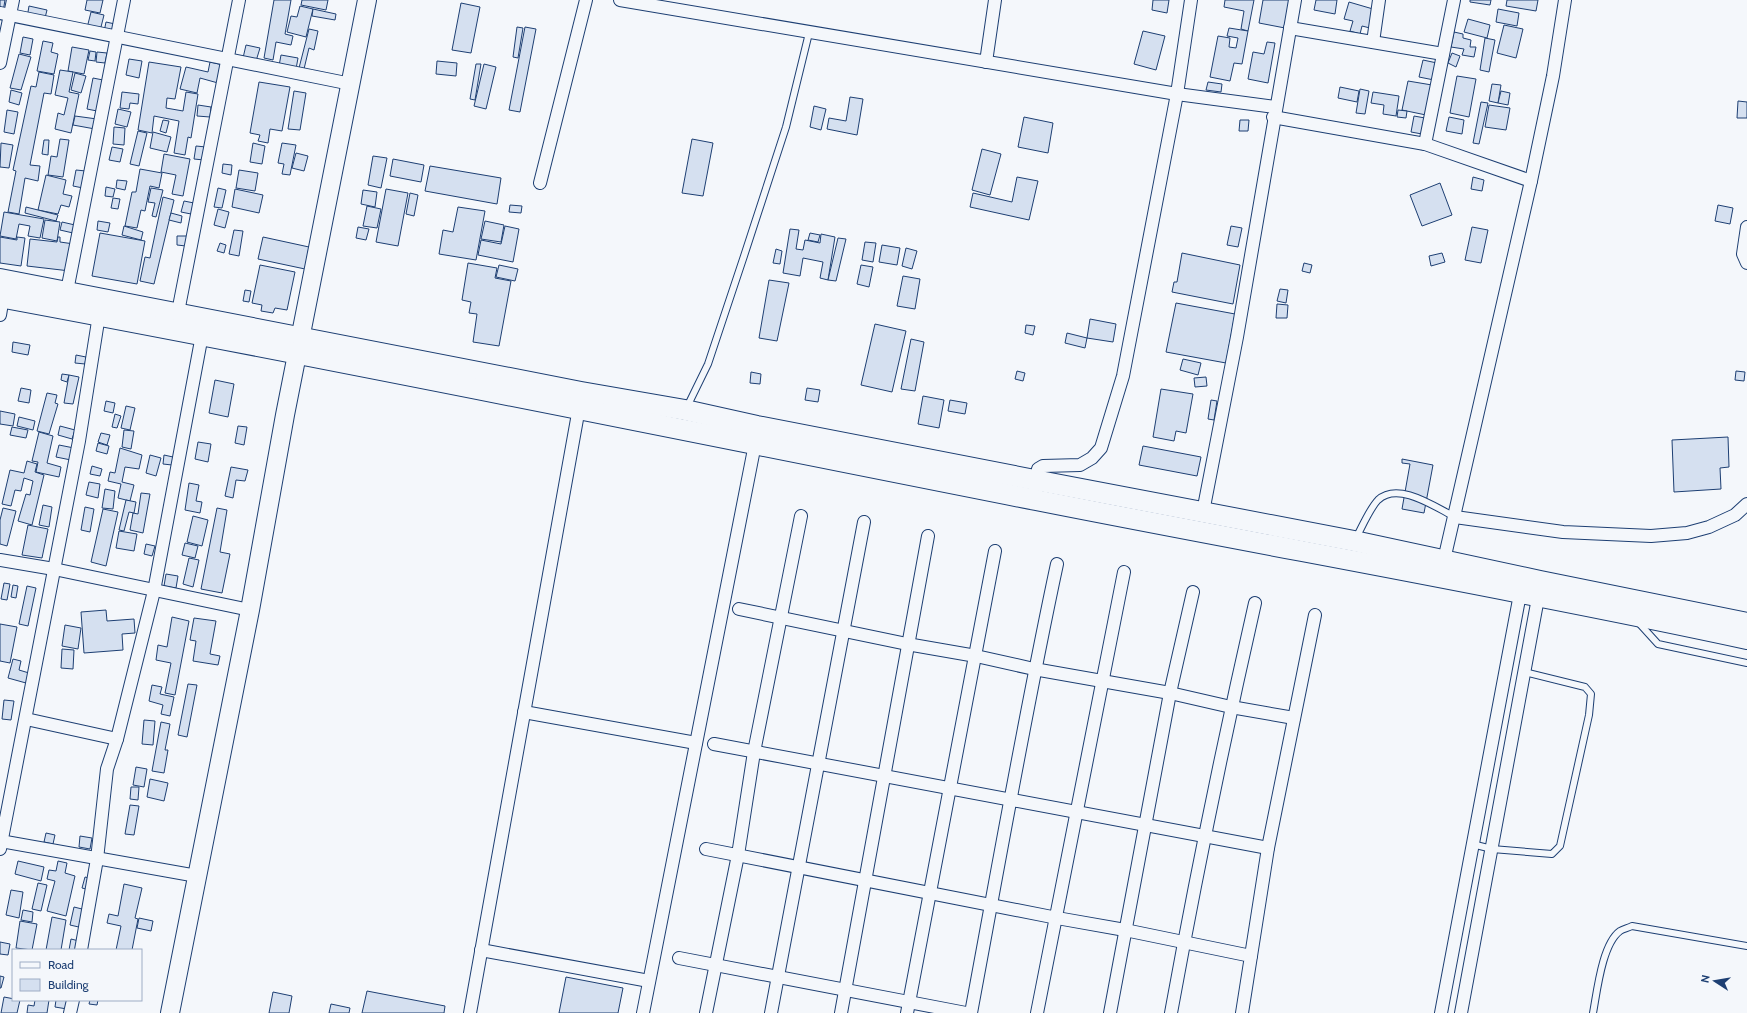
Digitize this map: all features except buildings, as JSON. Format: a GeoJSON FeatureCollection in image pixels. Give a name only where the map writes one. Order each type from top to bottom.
{"type":"FeatureCollection","features":[{"type":"Feature","properties":{"kind":"main road"},"geometry":{"type":"LineString","coordinates":[[1,297],[67,291],[178,312],[299,345],[579,408],[755,444],[1034,490],[1203,512],[1354,541],[1747,623]]}},
{"type":"Feature","properties":{"kind":"main road"},"geometry":{"type":"LineString","coordinates":[[1,297],[202,335],[299,345],[685,410],[1034,490],[1374,564],[1747,639]]}},
{"type":"Feature","properties":{"kind":"street"},"geometry":{"type":"LineString","coordinates":[[0,63],[5,14],[13,0]]}},
{"type":"Feature","properties":{"kind":"street"},"geometry":{"type":"LineString","coordinates":[[67,291],[124,0]]}},
{"type":"Feature","properties":{"kind":"street"},"geometry":{"type":"LineString","coordinates":[[178,312],[239,0]]}},
{"type":"Feature","properties":{"kind":"street"},"geometry":{"type":"LineString","coordinates":[[170,1013],[250,610],[299,345],[367,0]]}},
{"type":"Feature","properties":{"kind":"street"},"geometry":{"type":"LineString","coordinates":[[540,183],[586,0]]}},
{"type":"Feature","properties":{"kind":"street"},"geometry":{"type":"LineString","coordinates":[[620,0],[1274,112],[1426,144],[1531,181]]}},
{"type":"Feature","properties":{"kind":"street"},"geometry":{"type":"LineString","coordinates":[[986,62],[995,0]]}},
{"type":"Feature","properties":{"kind":"street"},"geometry":{"type":"LineString","coordinates":[[1034,490],[1038,469],[1043,466],[1080,465],[1092,458],[1102,448],[1122,376],[1176,94],[1191,0]]}},
{"type":"Feature","properties":{"kind":"street"},"geometry":{"type":"LineString","coordinates":[[1203,512],[1237,338],[1274,112],[1295,0]]}},
{"type":"Feature","properties":{"kind":"street"},"geometry":{"type":"LineString","coordinates":[[1373,42],[1379,0]]}},
{"type":"Feature","properties":{"kind":"street"},"geometry":{"type":"LineString","coordinates":[[1426,144],[1454,0]]}},
{"type":"Feature","properties":{"kind":"street"},"geometry":{"type":"LineString","coordinates":[[1444,560],[1554,76],[1565,0]]}},
{"type":"Feature","properties":{"kind":"street"},"geometry":{"type":"LineString","coordinates":[[5,14],[351,84]]}},
{"type":"Feature","properties":{"kind":"street"},"geometry":{"type":"LineString","coordinates":[[1290,28],[1443,54]]}},
{"type":"Feature","properties":{"kind":"street"},"geometry":{"type":"LineString","coordinates":[[1747,227],[1743,254],[1747,263]]}},
{"type":"Feature","properties":{"kind":"street"},"geometry":{"type":"LineString","coordinates":[[99,315],[79,441],[1,844],[198,876]]}},
{"type":"Feature","properties":{"kind":"street"},"geometry":{"type":"LineString","coordinates":[[81,949],[97,859],[107,769],[117,739],[154,591],[202,335]]}},
{"type":"Feature","properties":{"kind":"street"},"geometry":{"type":"LineString","coordinates":[[470,1013],[579,408]]}},
{"type":"Feature","properties":{"kind":"street"},"geometry":{"type":"LineString","coordinates":[[643,1013],[755,444]]}},
{"type":"Feature","properties":{"kind":"street"},"geometry":{"type":"LineString","coordinates":[[1455,517],[1563,532],[1651,536],[1686,533],[1709,527],[1735,515],[1747,504]]}},
{"type":"Feature","properties":{"kind":"street"},"geometry":{"type":"LineString","coordinates":[[706,1013],[738,855],[754,752],[782,618],[801,516]]}},
{"type":"Feature","properties":{"kind":"street"},"geometry":{"type":"LineString","coordinates":[[771,1013],[820,764],[864,522]]}},
{"type":"Feature","properties":{"kind":"street"},"geometry":{"type":"LineString","coordinates":[[841,1013],[864,880],[885,776],[907,644],[928,536]]}},
{"type":"Feature","properties":{"kind":"street"},"geometry":{"type":"LineString","coordinates":[[908,1008],[995,551]]}},
{"type":"Feature","properties":{"kind":"street"},"geometry":{"type":"LineString","coordinates":[[0,560],[54,569],[250,610]]}},
{"type":"Feature","properties":{"kind":"street"},"geometry":{"type":"LineString","coordinates":[[971,1013],[1012,799],[1034,669],[1056,564]]}},
{"type":"Feature","properties":{"kind":"street"},"geometry":{"type":"LineString","coordinates":[[1037,1013],[1057,918],[1075,812],[1103,681],[1124,572]]}},
{"type":"Feature","properties":{"kind":"street"},"geometry":{"type":"LineString","coordinates":[[1110,1013],[1170,693],[1193,592]]}},
{"type":"Feature","properties":{"kind":"street"},"geometry":{"type":"LineString","coordinates":[[1461,1013],[1524,672],[1529,596]]}},
{"type":"Feature","properties":{"kind":"street"},"geometry":{"type":"LineString","coordinates":[[1440,1013],[1472,844],[1529,596]]}},
{"type":"Feature","properties":{"kind":"street"},"geometry":{"type":"LineString","coordinates":[[1171,1013],[1231,707],[1255,603]]}},
{"type":"Feature","properties":{"kind":"street"},"geometry":{"type":"LineString","coordinates":[[739,609],[1034,669],[1170,693],[1231,707],[1294,718]]}},
{"type":"Feature","properties":{"kind":"street"},"geometry":{"type":"LineString","coordinates":[[1242,1013],[1268,848],[1315,615]]}},
{"type":"Feature","properties":{"kind":"street"},"geometry":{"type":"LineString","coordinates":[[524,712],[696,743]]}},
{"type":"Feature","properties":{"kind":"street"},"geometry":{"type":"LineString","coordinates":[[26,719],[117,739]]}},
{"type":"Feature","properties":{"kind":"street"},"geometry":{"type":"LineString","coordinates":[[714,744],[950,787],[1145,826],[1268,848]]}},
{"type":"Feature","properties":{"kind":"street"},"geometry":{"type":"LineString","coordinates":[[706,849],[1125,930],[1251,956]]}},
{"type":"Feature","properties":{"kind":"street"},"geometry":{"type":"LineString","coordinates":[[482,950],[649,981]]}},
{"type":"Feature","properties":{"kind":"street"},"geometry":{"type":"LineString","coordinates":[[679,958],[845,990],[908,1008],[966,1013]]}},
{"type":"Feature","properties":{"kind":"street"},"geometry":{"type":"LineString","coordinates":[[70,1013],[73,1001]]}},
{"type":"Feature","properties":{"kind":"lane"},"geometry":{"type":"LineString","coordinates":[[685,410],[708,364],[744,256],[786,127],[810,33]]}},
{"type":"Feature","properties":{"kind":"lane"},"geometry":{"type":"LineString","coordinates":[[1354,541],[1378,500],[1392,493],[1412,495],[1455,517]]}},
{"type":"Feature","properties":{"kind":"lane"},"geometry":{"type":"LineString","coordinates":[[1631,615],[1658,644],[1747,663]]}},
{"type":"Feature","properties":{"kind":"lane"},"geometry":{"type":"LineString","coordinates":[[1472,844],[1492,849],[1552,854],[1560,846],[1589,715],[1591,694],[1585,687],[1524,672]]}},
{"type":"Feature","properties":{"kind":"lane"},"geometry":{"type":"LineString","coordinates":[[1593,1013],[1604,957],[1620,931],[1632,926],[1747,946]]}}]}
